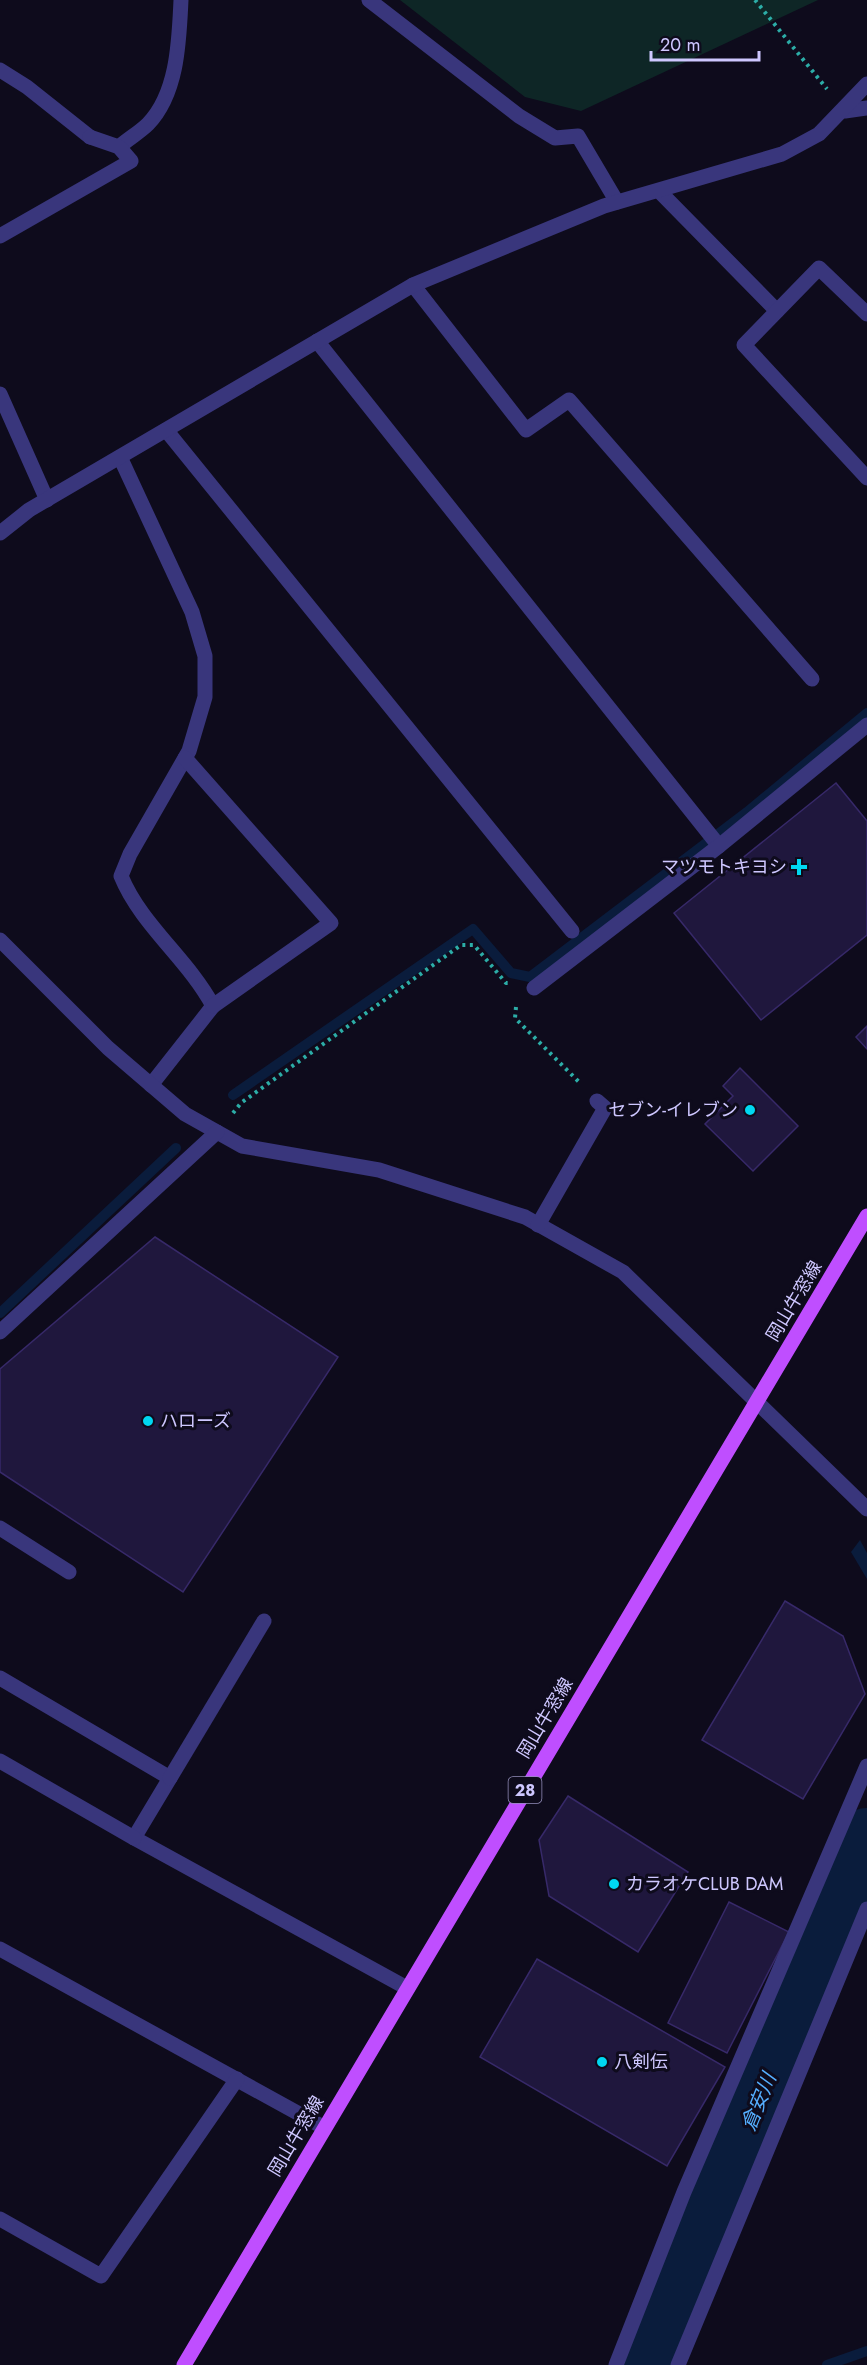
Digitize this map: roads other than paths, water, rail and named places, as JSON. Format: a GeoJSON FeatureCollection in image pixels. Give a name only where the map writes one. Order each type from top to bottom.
{"type":"FeatureCollection","features":[{"type":"Feature","properties":{"kind":"main road","name":"岡山牛窓線"},"geometry":{"type":"LineString","coordinates":[[184,2365],[323,2127],[867,1216]]}},
{"type":"Feature","properties":{"kind":"street"},"geometry":{"type":"LineString","coordinates":[[119,147],[149,123],[166,95],[178,53],[181,0]]}},
{"type":"Feature","properties":{"kind":"street"},"geometry":{"type":"LineString","coordinates":[[369,0],[519,116],[555,138],[578,136],[617,202]]}},
{"type":"Feature","properties":{"kind":"street"},"geometry":{"type":"LineString","coordinates":[[0,70],[27,87],[90,137],[119,147],[131,161],[0,236]]}},
{"type":"Feature","properties":{"kind":"street"},"geometry":{"type":"LineString","coordinates":[[0,533],[47,500],[413,285],[617,202],[782,154],[819,134],[844,111],[867,84]]}},
{"type":"Feature","properties":{"kind":"street"},"geometry":{"type":"LineString","coordinates":[[844,111],[867,108]]}},
{"type":"Feature","properties":{"kind":"street"},"geometry":{"type":"LineString","coordinates":[[659,191],[777,311]]}},
{"type":"Feature","properties":{"kind":"street"},"geometry":{"type":"LineString","coordinates":[[867,314],[819,268],[744,345],[867,478]]}},
{"type":"Feature","properties":{"kind":"street"},"geometry":{"type":"LineString","coordinates":[[413,285],[526,430],[569,400],[812,679]]}},
{"type":"Feature","properties":{"kind":"street"},"geometry":{"type":"LineString","coordinates":[[317,341],[714,840]]}},
{"type":"Feature","properties":{"kind":"street"},"geometry":{"type":"LineString","coordinates":[[0,394],[47,500]]}},
{"type":"Feature","properties":{"kind":"street"},"geometry":{"type":"LineString","coordinates":[[165,430],[572,931]]}},
{"type":"Feature","properties":{"kind":"street"},"geometry":{"type":"LineString","coordinates":[[120,457],[192,612],[205,656],[205,697],[185,759],[130,854],[121,876],[130,899],[200,982],[213,1006]]}},
{"type":"Feature","properties":{"kind":"street"},"geometry":{"type":"LineString","coordinates":[[534,988],[714,840],[867,724]]}},
{"type":"Feature","properties":{"kind":"street"},"geometry":{"type":"LineString","coordinates":[[151,1085],[213,1006],[331,923],[185,759]]}},
{"type":"Feature","properties":{"kind":"street"},"geometry":{"type":"LineString","coordinates":[[0,940],[108,1048],[185,1114],[242,1146],[379,1170],[525,1217],[623,1272],[867,1509]]}},
{"type":"Feature","properties":{"kind":"street"},"geometry":{"type":"LineString","coordinates":[[538,1225],[604,1108],[597,1101]]}},
{"type":"Feature","properties":{"kind":"street"},"geometry":{"type":"LineString","coordinates":[[0,1332],[217,1132]]}},
{"type":"Feature","properties":{"kind":"street"},"geometry":{"type":"LineString","coordinates":[[0,1528],[69,1572]]}},
{"type":"Feature","properties":{"kind":"street"},"geometry":{"type":"LineString","coordinates":[[134,1838],[264,1621]]}},
{"type":"Feature","properties":{"kind":"street"},"geometry":{"type":"LineString","coordinates":[[0,1678],[170,1778]]}},
{"type":"Feature","properties":{"kind":"street"},"geometry":{"type":"LineString","coordinates":[[0,1761],[134,1838],[407,1988]]}},
{"type":"Feature","properties":{"kind":"street"},"geometry":{"type":"LineString","coordinates":[[616,2365],[684,2192],[867,1766]]}},
{"type":"Feature","properties":{"kind":"street"},"geometry":{"type":"LineString","coordinates":[[678,2365],[867,1910]]}},
{"type":"Feature","properties":{"kind":"street"},"geometry":{"type":"LineString","coordinates":[[0,1949],[323,2127]]}},
{"type":"Feature","properties":{"kind":"street"},"geometry":{"type":"LineString","coordinates":[[0,2219],[101,2276],[237,2079]]}},
{"type":"Feature","properties":{"kind":"water"},"geometry":{"type":"Polygon","coordinates":[[[860,1540],[867,1553],[867,1579],[851,1552],[860,1540]]]}},
{"type":"Feature","properties":{"kind":"waterway"},"geometry":{"type":"LineString","coordinates":[[233,1095],[473,929],[511,973],[530,977],[747,812],[867,713]]}},
{"type":"Feature","properties":{"kind":"waterway"},"geometry":{"type":"LineString","coordinates":[[0,1313],[176,1148]]}},
{"type":"Feature","properties":{"kind":"waterway","name":"倉安川"},"geometry":{"type":"LineString","coordinates":[[651,2365],[867,1840]]}},
{"type":"Feature","properties":{"kind":"waterway"},"geometry":{"type":"LineString","coordinates":[[827,2365],[867,2351]]}},
{"type":"Feature","properties":{"kind":"place","name":"マツモトキヨシ"},"geometry":{"type":"Point","coordinates":[799,867]}},
{"type":"Feature","properties":{"kind":"place","name":"セブン-イレブン"},"geometry":{"type":"Point","coordinates":[750,1110]}},
{"type":"Feature","properties":{"kind":"place","name":"ハローズ"},"geometry":{"type":"Point","coordinates":[148,1421]}},
{"type":"Feature","properties":{"kind":"place","name":"カラオケCLUB DAM"},"geometry":{"type":"Point","coordinates":[614,1884]}},
{"type":"Feature","properties":{"kind":"place","name":"八剣伝"},"geometry":{"type":"Point","coordinates":[602,2062]}}]}
